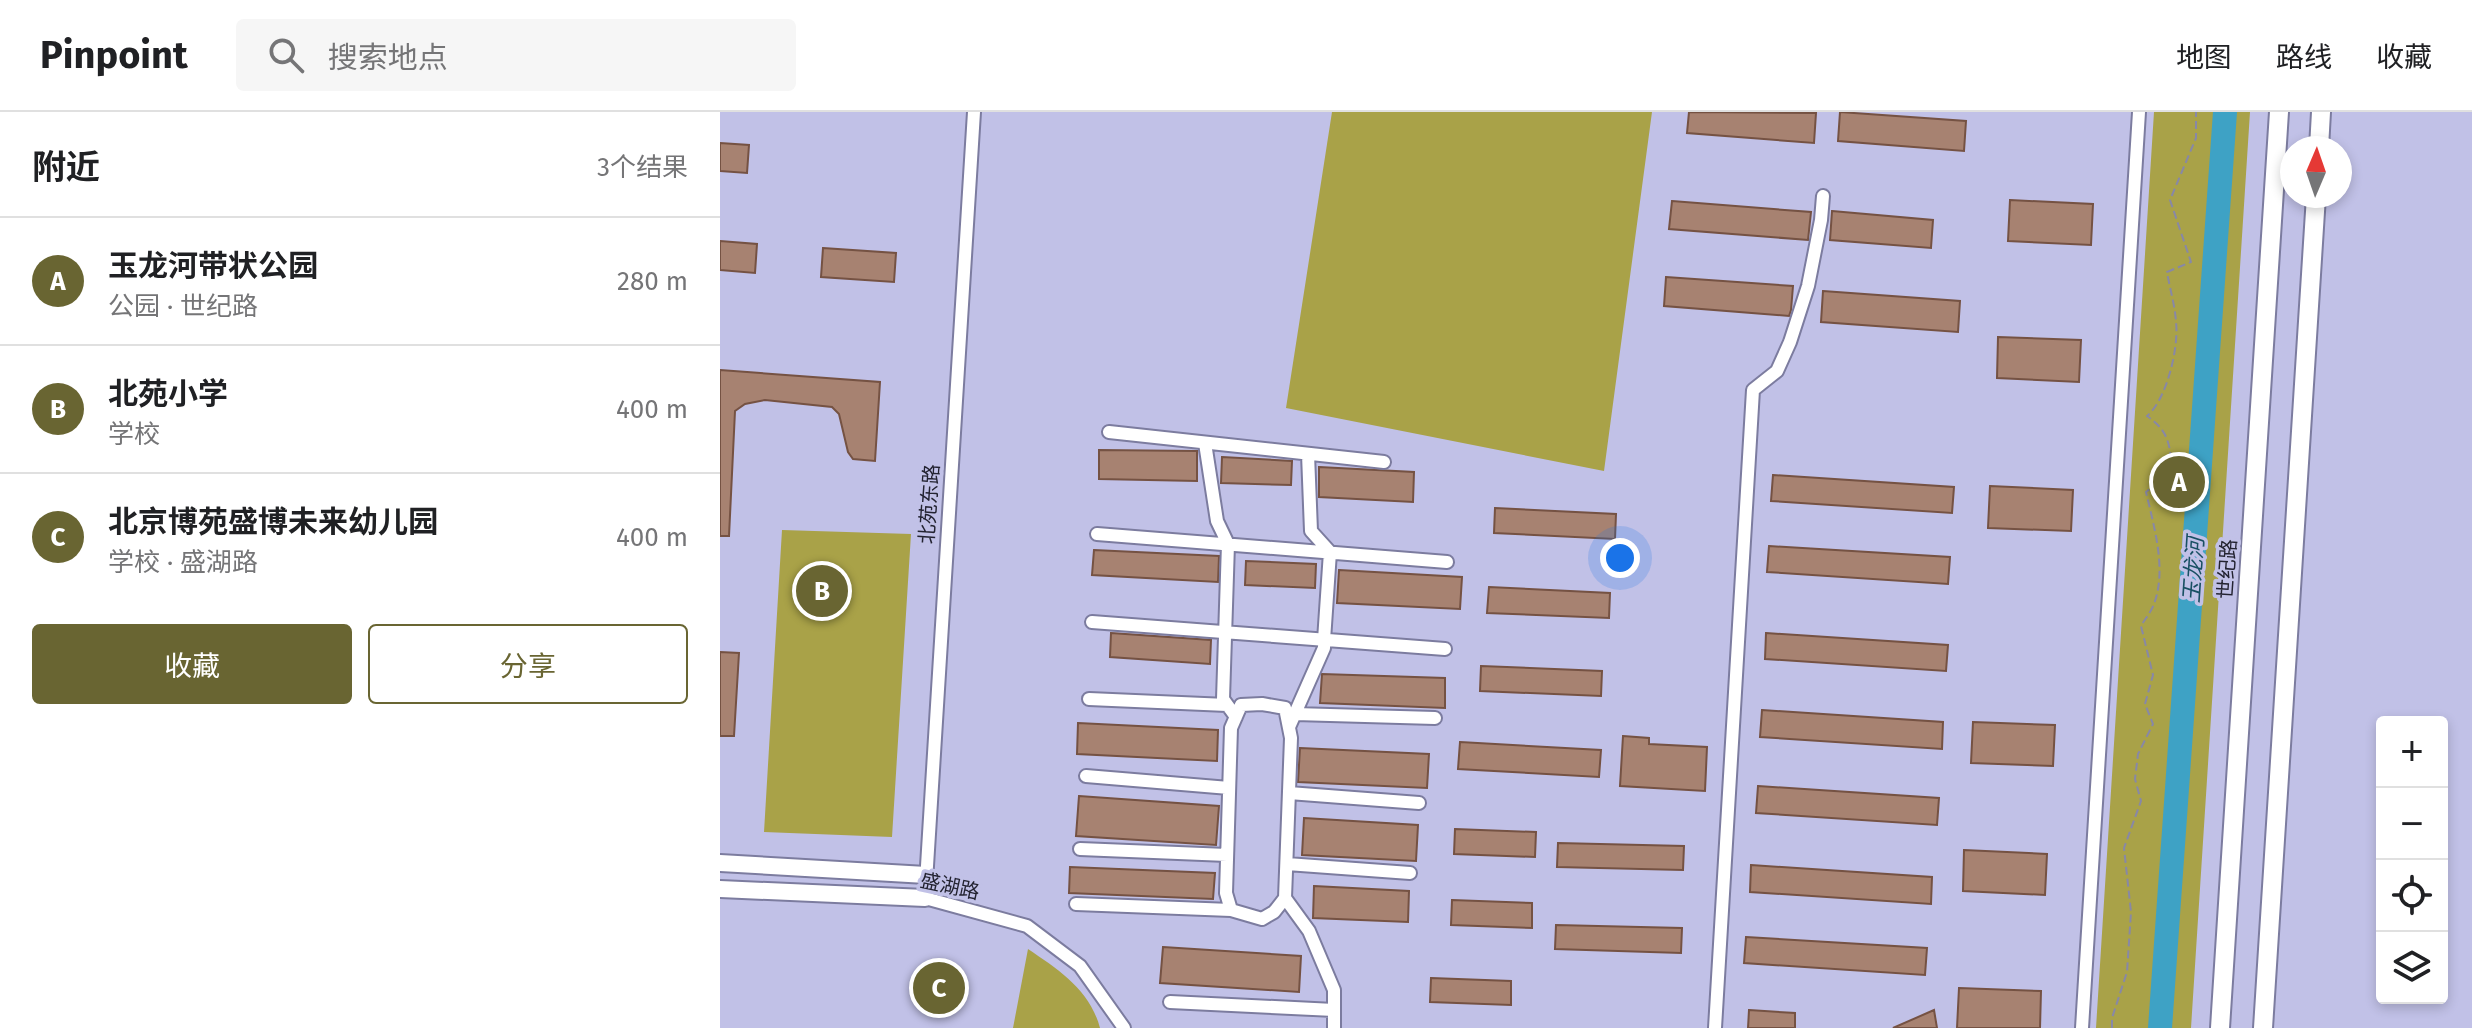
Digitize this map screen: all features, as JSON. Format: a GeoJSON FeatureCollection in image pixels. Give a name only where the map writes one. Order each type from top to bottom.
{"type":"FeatureCollection","features":[{"type":"Feature","properties":{"kind":"main road","name":"世纪路"},"geometry":{"type":"LineString","coordinates":[[2220,1028],[2279,112]]}},
{"type":"Feature","properties":{"kind":"main road"},"geometry":{"type":"LineString","coordinates":[[2320,136],[2321,112]]}},
{"type":"Feature","properties":{"kind":"main road"},"geometry":{"type":"LineString","coordinates":[[2263,1028],[2315,208]]}},
{"type":"Feature","properties":{"kind":"main road","name":"盛湖路"},"geometry":{"type":"LineString","coordinates":[[720,863],[926,875]]}},
{"type":"Feature","properties":{"kind":"main road","name":"盛湖路"},"geometry":{"type":"LineString","coordinates":[[720,889],[925,898]]}},
{"type":"Feature","properties":{"kind":"street","name":"北苑东路"},"geometry":{"type":"LineString","coordinates":[[925,898],[974,112]]}},
{"type":"Feature","properties":{"kind":"street"},"geometry":{"type":"LineString","coordinates":[[2082,1028],[2139,112]]}},
{"type":"Feature","properties":{"kind":"street"},"geometry":{"type":"LineString","coordinates":[[1715,1028],[1753,390],[1777,371],[1790,342],[1808,286],[1823,196]]}},
{"type":"Feature","properties":{"kind":"street"},"geometry":{"type":"LineString","coordinates":[[1109,432],[1384,462]]}},
{"type":"Feature","properties":{"kind":"street"},"geometry":{"type":"LineString","coordinates":[[1205,443],[1217,521],[1228,544],[1223,699],[1236,717]]}},
{"type":"Feature","properties":{"kind":"street"},"geometry":{"type":"LineString","coordinates":[[1289,727],[1324,648],[1330,552],[1311,531],[1308,454]]}},
{"type":"Feature","properties":{"kind":"street"},"geometry":{"type":"LineString","coordinates":[[1097,534],[1447,562]]}},
{"type":"Feature","properties":{"kind":"street"},"geometry":{"type":"LineString","coordinates":[[1092,622],[1445,649]]}},
{"type":"Feature","properties":{"kind":"street"},"geometry":{"type":"LineString","coordinates":[[1089,699],[1227,705]]}},
{"type":"Feature","properties":{"kind":"street"},"geometry":{"type":"LineString","coordinates":[[1076,904],[1231,910],[1262,919],[1274,912],[1285,898],[1287,864],[1291,738],[1285,708],[1262,704],[1241,705],[1231,728],[1226,893],[1231,910]]}},
{"type":"Feature","properties":{"kind":"street"},"geometry":{"type":"LineString","coordinates":[[1295,714],[1435,718]]}},
{"type":"Feature","properties":{"kind":"street"},"geometry":{"type":"LineString","coordinates":[[1086,776],[1229,788]]}},
{"type":"Feature","properties":{"kind":"street"},"geometry":{"type":"LineString","coordinates":[[1289,793],[1419,803]]}},
{"type":"Feature","properties":{"kind":"street"},"geometry":{"type":"LineString","coordinates":[[1080,849],[1227,855]]}},
{"type":"Feature","properties":{"kind":"street"},"geometry":{"type":"LineString","coordinates":[[1287,864],[1410,873]]}},
{"type":"Feature","properties":{"kind":"street","name":"盛湖路"},"geometry":{"type":"LineString","coordinates":[[925,898],[1027,926],[1080,966],[1124,1028]]}},
{"type":"Feature","properties":{"kind":"street"},"geometry":{"type":"LineString","coordinates":[[1285,898],[1309,931],[1334,990],[1334,1028]]}},
{"type":"Feature","properties":{"kind":"street"},"geometry":{"type":"LineString","coordinates":[[1170,1002],[1334,1010]]}},
{"type":"Feature","properties":{"kind":"path"},"geometry":{"type":"LineString","coordinates":[[2112,1028],[2112,1018],[2127,972],[2131,912],[2124,848],[2141,801],[2135,779],[2138,754],[2153,724],[2145,704],[2153,675],[2141,626],[2154,604],[2158,549],[2146,492],[2172,470],[2170,446],[2161,425],[2147,416],[2155,410],[2174,356],[2177,325],[2167,272],[2191,262],[2170,200],[2196,138],[2196,112]]}},
{"type":"Feature","properties":{"kind":"shaded area"},"geometry":{"type":"Polygon","coordinates":[[[1332,112],[1652,112],[1604,471],[1286,408],[1332,112]]]}},
{"type":"Feature","properties":{"kind":"shaded area"},"geometry":{"type":"Polygon","coordinates":[[[2154,112],[2250,112],[2191,1028],[2096,1028],[2154,112]]]}},
{"type":"Feature","properties":{"kind":"shaded area"},"geometry":{"type":"Polygon","coordinates":[[[782,530],[911,534],[892,837],[764,832],[782,530]]]}},
{"type":"Feature","properties":{"kind":"shaded area"},"geometry":{"type":"Polygon","coordinates":[[[1028,949],[1072,982],[1089,1003],[1100,1028],[1013,1028],[1028,949]]]}},
{"type":"Feature","properties":{"kind":"building"},"geometry":{"type":"Polygon","coordinates":[[[1689,112],[1816,113],[1814,143],[1687,133],[1689,112]]]}},
{"type":"Feature","properties":{"kind":"building"},"geometry":{"type":"Polygon","coordinates":[[[1840,112],[1966,121],[1964,151],[1838,141],[1840,112]]]}},
{"type":"Feature","properties":{"kind":"building"},"geometry":{"type":"Polygon","coordinates":[[[720,143],[749,145],[747,173],[720,171],[720,143]]]}},
{"type":"Feature","properties":{"kind":"building"},"geometry":{"type":"Polygon","coordinates":[[[2010,200],[2093,204],[2091,245],[2008,241],[2010,200]]]}},
{"type":"Feature","properties":{"kind":"building"},"geometry":{"type":"Polygon","coordinates":[[[1672,201],[1811,212],[1808,240],[1669,229],[1672,201]]]}},
{"type":"Feature","properties":{"kind":"building"},"geometry":{"type":"Polygon","coordinates":[[[1832,211],[1933,220],[1931,248],[1830,240],[1832,211]]]}},
{"type":"Feature","properties":{"kind":"building"},"geometry":{"type":"Polygon","coordinates":[[[720,241],[757,244],[755,273],[720,270],[720,241]]]}},
{"type":"Feature","properties":{"kind":"building"},"geometry":{"type":"Polygon","coordinates":[[[823,248],[896,253],[894,282],[821,277],[823,248]]]}},
{"type":"Feature","properties":{"kind":"building"},"geometry":{"type":"Polygon","coordinates":[[[1666,277],[1793,286],[1791,310],[1789,316],[1664,306],[1666,277]]]}},
{"type":"Feature","properties":{"kind":"building"},"geometry":{"type":"Polygon","coordinates":[[[1823,291],[1960,301],[1958,332],[1821,322],[1823,291]]]}},
{"type":"Feature","properties":{"kind":"building"},"geometry":{"type":"Polygon","coordinates":[[[1998,337],[2081,340],[2079,382],[1997,378],[1998,337]]]}},
{"type":"Feature","properties":{"kind":"building"},"geometry":{"type":"Polygon","coordinates":[[[720,370],[880,382],[875,461],[853,459],[848,452],[839,414],[832,407],[765,400],[745,404],[735,411],[729,536],[720,536],[720,370]]]}},
{"type":"Feature","properties":{"kind":"building"},"geometry":{"type":"Polygon","coordinates":[[[1099,450],[1197,451],[1197,481],[1099,479],[1099,450]]]}},
{"type":"Feature","properties":{"kind":"building"},"geometry":{"type":"Polygon","coordinates":[[[1222,457],[1292,461],[1291,485],[1221,483],[1222,457]]]}},
{"type":"Feature","properties":{"kind":"building"},"geometry":{"type":"Polygon","coordinates":[[[1319,467],[1414,472],[1413,502],[1319,497],[1319,467]]]}},
{"type":"Feature","properties":{"kind":"building"},"geometry":{"type":"Polygon","coordinates":[[[1773,475],[1954,487],[1952,513],[1771,501],[1773,475]]]}},
{"type":"Feature","properties":{"kind":"building"},"geometry":{"type":"Polygon","coordinates":[[[1990,486],[2073,490],[2071,531],[1988,528],[1990,486]]]}},
{"type":"Feature","properties":{"kind":"building"},"geometry":{"type":"Polygon","coordinates":[[[1495,508],[1616,514],[1615,539],[1494,533],[1495,508]]]}},
{"type":"Feature","properties":{"kind":"building"},"geometry":{"type":"Polygon","coordinates":[[[1769,546],[1950,557],[1948,584],[1767,572],[1769,546]]]}},
{"type":"Feature","properties":{"kind":"building"},"geometry":{"type":"Polygon","coordinates":[[[1094,550],[1219,556],[1218,582],[1092,575],[1094,550]]]}},
{"type":"Feature","properties":{"kind":"building"},"geometry":{"type":"Polygon","coordinates":[[[1246,561],[1316,564],[1315,588],[1245,585],[1246,561]]]}},
{"type":"Feature","properties":{"kind":"building"},"geometry":{"type":"Polygon","coordinates":[[[1339,570],[1462,577],[1460,609],[1337,603],[1339,570]]]}},
{"type":"Feature","properties":{"kind":"building"},"geometry":{"type":"Polygon","coordinates":[[[1489,587],[1610,593],[1609,618],[1487,613],[1489,587]]]}},
{"type":"Feature","properties":{"kind":"building"},"geometry":{"type":"Polygon","coordinates":[[[1111,633],[1211,640],[1210,664],[1110,657],[1111,633]]]}},
{"type":"Feature","properties":{"kind":"building"},"geometry":{"type":"Polygon","coordinates":[[[1766,633],[1948,645],[1946,671],[1765,659],[1766,633]]]}},
{"type":"Feature","properties":{"kind":"building"},"geometry":{"type":"Polygon","coordinates":[[[720,652],[739,653],[734,736],[720,736],[720,652]]]}},
{"type":"Feature","properties":{"kind":"building"},"geometry":{"type":"Polygon","coordinates":[[[1481,666],[1602,671],[1601,696],[1480,691],[1481,666]]]}},
{"type":"Feature","properties":{"kind":"building"},"geometry":{"type":"Polygon","coordinates":[[[1322,674],[1445,678],[1445,708],[1320,703],[1322,674]]]}},
{"type":"Feature","properties":{"kind":"building"},"geometry":{"type":"Polygon","coordinates":[[[1762,710],[1943,722],[1942,749],[1760,737],[1762,710]]]}},
{"type":"Feature","properties":{"kind":"building"},"geometry":{"type":"Polygon","coordinates":[[[1973,722],[2055,725],[2053,766],[1971,763],[1973,722]]]}},
{"type":"Feature","properties":{"kind":"building"},"geometry":{"type":"Polygon","coordinates":[[[1078,723],[1218,730],[1217,761],[1077,754],[1078,723]]]}},
{"type":"Feature","properties":{"kind":"building"},"geometry":{"type":"Polygon","coordinates":[[[1623,736],[1649,738],[1649,744],[1707,747],[1705,791],[1620,786],[1623,736]]]}},
{"type":"Feature","properties":{"kind":"building"},"geometry":{"type":"Polygon","coordinates":[[[1460,742],[1601,750],[1599,777],[1458,769],[1460,742]]]}},
{"type":"Feature","properties":{"kind":"building"},"geometry":{"type":"Polygon","coordinates":[[[1300,748],[1429,754],[1427,788],[1298,782],[1300,748]]]}},
{"type":"Feature","properties":{"kind":"building"},"geometry":{"type":"Polygon","coordinates":[[[1758,786],[1939,798],[1937,825],[1756,813],[1758,786]]]}},
{"type":"Feature","properties":{"kind":"building"},"geometry":{"type":"Polygon","coordinates":[[[1079,796],[1219,806],[1216,845],[1076,836],[1079,796]]]}},
{"type":"Feature","properties":{"kind":"building"},"geometry":{"type":"Polygon","coordinates":[[[1304,818],[1418,825],[1416,861],[1302,855],[1304,818]]]}},
{"type":"Feature","properties":{"kind":"building"},"geometry":{"type":"Polygon","coordinates":[[[1455,829],[1536,832],[1535,857],[1454,854],[1455,829]]]}},
{"type":"Feature","properties":{"kind":"building"},"geometry":{"type":"Polygon","coordinates":[[[1558,843],[1684,846],[1683,870],[1557,867],[1558,843]]]}},
{"type":"Feature","properties":{"kind":"building"},"geometry":{"type":"Polygon","coordinates":[[[1964,850],[2047,854],[2045,895],[1963,891],[1964,850]]]}},
{"type":"Feature","properties":{"kind":"building"},"geometry":{"type":"Polygon","coordinates":[[[1751,865],[1932,877],[1931,904],[1750,892],[1751,865]]]}},
{"type":"Feature","properties":{"kind":"building"},"geometry":{"type":"Polygon","coordinates":[[[1070,867],[1215,873],[1213,899],[1069,893],[1070,867]]]}},
{"type":"Feature","properties":{"kind":"building"},"geometry":{"type":"Polygon","coordinates":[[[1314,886],[1409,891],[1408,922],[1313,918],[1314,886]]]}},
{"type":"Feature","properties":{"kind":"building"},"geometry":{"type":"Polygon","coordinates":[[[1452,900],[1532,903],[1532,928],[1451,925],[1452,900]]]}},
{"type":"Feature","properties":{"kind":"building"},"geometry":{"type":"Polygon","coordinates":[[[1556,925],[1682,928],[1681,953],[1555,949],[1556,925]]]}},
{"type":"Feature","properties":{"kind":"building"},"geometry":{"type":"Polygon","coordinates":[[[1746,937],[1927,948],[1925,975],[1744,963],[1746,937]]]}},
{"type":"Feature","properties":{"kind":"building"},"geometry":{"type":"Polygon","coordinates":[[[1163,947],[1301,956],[1299,992],[1160,983],[1163,947]]]}},
{"type":"Feature","properties":{"kind":"building"},"geometry":{"type":"Polygon","coordinates":[[[1431,978],[1511,981],[1511,1005],[1430,1002],[1431,978]]]}},
{"type":"Feature","properties":{"kind":"building"},"geometry":{"type":"Polygon","coordinates":[[[1959,988],[2041,991],[2040,1028],[1957,1028],[1959,988]]]}},
{"type":"Feature","properties":{"kind":"building"},"geometry":{"type":"Polygon","coordinates":[[[1749,1010],[1795,1013],[1795,1028],[1748,1028],[1749,1010]]]}},
{"type":"Feature","properties":{"kind":"building"},"geometry":{"type":"Polygon","coordinates":[[[1934,1010],[1937,1028],[1893,1028],[1934,1010]]]}},
{"type":"Feature","properties":{"kind":"waterway","name":"玉龙河"},"geometry":{"type":"LineString","coordinates":[[2160,1028],[2225,112]]}},
{"type":"Feature","properties":{"kind":"place","name":"玉龙河带状公园"},"geometry":{"type":"Point","coordinates":[2179,482]}},
{"type":"Feature","properties":{"kind":"place","name":"北苑小学"},"geometry":{"type":"Point","coordinates":[822,591]}},
{"type":"Feature","properties":{"kind":"place","name":"北京博苑盛博未来幼儿园"},"geometry":{"type":"Point","coordinates":[939,988]}}]}
